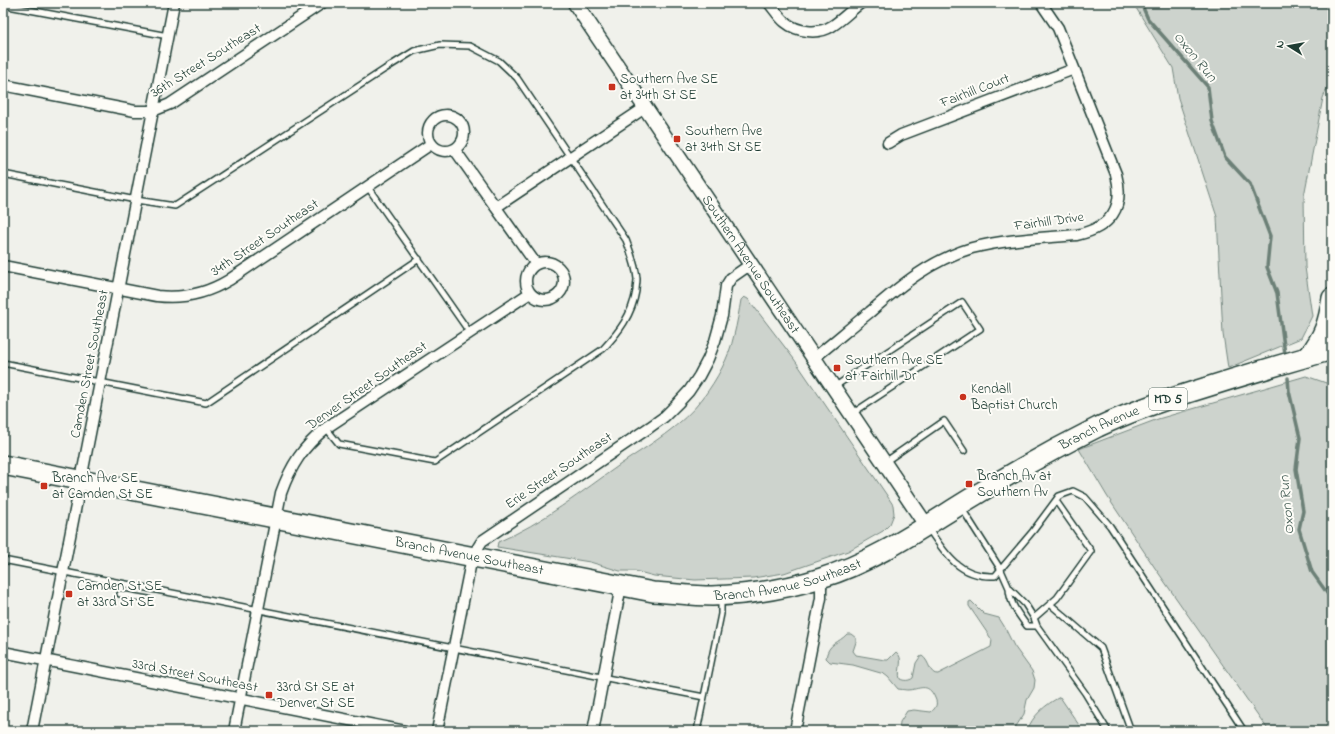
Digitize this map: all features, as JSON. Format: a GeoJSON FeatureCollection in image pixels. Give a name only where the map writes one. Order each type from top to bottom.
{"type":"FeatureCollection","features":[{"type":"Feature","properties":{"kind":"highway"},"geometry":{"type":"LineString","coordinates":[[1308,357],[1326,328],[1332,298]]}},
{"type":"Feature","properties":{"kind":"highway","name":"Branch Avenue"},"geometry":{"type":"LineString","coordinates":[[926,525],[1061,446],[1127,415],[1154,404],[1332,350]]}},
{"type":"Feature","properties":{"kind":"highway","name":"Branch Avenue Southeast"},"geometry":{"type":"LineString","coordinates":[[3,465],[621,586],[653,592],[675,594],[721,595],[762,591],[821,578],[849,568],[881,552],[926,525]]}},
{"type":"Feature","properties":{"kind":"main road","name":"Southern Avenue Southeast"},"geometry":{"type":"LineString","coordinates":[[575,3],[926,525]]}},
{"type":"Feature","properties":{"kind":"street","name":"Camden Street Southeast"},"geometry":{"type":"LineString","coordinates":[[32,731],[174,3]]}},
{"type":"Feature","properties":{"kind":"street","name":"36th Street Southeast"},"geometry":{"type":"LineString","coordinates":[[3,84],[135,111],[152,111],[170,104],[322,3]]}},
{"type":"Feature","properties":{"kind":"street"},"geometry":{"type":"LineString","coordinates":[[769,3],[784,21],[792,27],[816,31],[831,27],[861,3]]}},
{"type":"Feature","properties":{"kind":"street","name":"Fairhill Drive"},"geometry":{"type":"LineString","coordinates":[[814,358],[923,269],[946,257],[972,248],[1083,233],[1098,227],[1111,216],[1116,209],[1120,187],[1116,174],[1058,28],[1041,3]]}},
{"type":"Feature","properties":{"kind":"street","name":"Fairhill Court"},"geometry":{"type":"LineString","coordinates":[[888,144],[901,135],[1074,69]]}},
{"type":"Feature","properties":{"kind":"street"},"geometry":{"type":"LineString","coordinates":[[496,207],[646,107]]}},
{"type":"Feature","properties":{"kind":"street"},"geometry":{"type":"LineString","coordinates":[[450,115],[461,121],[465,134],[464,140],[455,150],[449,152],[442,151],[431,144],[428,134],[430,124],[437,117],[450,115]]}},
{"type":"Feature","properties":{"kind":"street","name":"34th Street Southeast"},"geometry":{"type":"LineString","coordinates":[[3,266],[144,295],[169,298],[190,296],[211,290],[229,280],[431,144]]}},
{"type":"Feature","properties":{"kind":"street"},"geometry":{"type":"LineString","coordinates":[[455,150],[536,264]]}},
{"type":"Feature","properties":{"kind":"street"},"geometry":{"type":"LineString","coordinates":[[542,262],[549,262],[560,268],[564,274],[565,281],[563,288],[555,298],[542,300],[530,293],[526,280],[527,274],[531,268],[542,262]]}},
{"type":"Feature","properties":{"kind":"street","name":"Erie Street Southeast"},"geometry":{"type":"LineString","coordinates":[[438,731],[472,557],[482,540],[650,427],[664,417],[677,404],[698,376],[713,347],[719,329],[726,286],[731,278],[751,264]]}},
{"type":"Feature","properties":{"kind":"street","name":"Denver Street Southeast"},"geometry":{"type":"LineString","coordinates":[[234,731],[281,493],[294,462],[306,447],[326,428],[530,293]]}},
{"type":"Feature","properties":{"kind":"street"},"geometry":{"type":"LineString","coordinates":[[795,731],[821,598],[821,578]]}},
{"type":"Feature","properties":{"kind":"street"},"geometry":{"type":"LineString","coordinates":[[593,731],[621,586]]}},
{"type":"Feature","properties":{"kind":"street","name":"33rd Street Southeast"},"geometry":{"type":"LineString","coordinates":[[3,652],[405,731]]}},
{"type":"Feature","properties":{"kind":"lane"},"geometry":{"type":"LineString","coordinates":[[3,5],[168,36]]}},
{"type":"Feature","properties":{"kind":"lane"},"geometry":{"type":"LineString","coordinates":[[3,174],[136,200],[175,206],[385,69],[414,52],[440,45],[470,46],[499,61],[517,78],[626,240],[634,262],[637,280],[635,298],[628,318],[618,333],[603,349],[436,462],[339,444],[326,428]]}},
{"type":"Feature","properties":{"kind":"lane"},"geometry":{"type":"LineString","coordinates":[[368,186],[470,333]]}},
{"type":"Feature","properties":{"kind":"lane"},"geometry":{"type":"LineString","coordinates":[[3,363],[206,402],[419,259]]}},
{"type":"Feature","properties":{"kind":"lane"},"geometry":{"type":"LineString","coordinates":[[833,387],[962,302],[980,329],[852,414]]}},
{"type":"Feature","properties":{"kind":"lane"},"geometry":{"type":"LineString","coordinates":[[884,462],[944,421],[964,451]]}},
{"type":"Feature","properties":{"kind":"lane"},"geometry":{"type":"LineString","coordinates":[[926,525],[940,546],[957,566],[966,571],[988,577],[995,576],[1033,531],[1059,496],[1073,491],[1085,497],[1110,526],[1244,731]]}},
{"type":"Feature","properties":{"kind":"lane"},"geometry":{"type":"LineString","coordinates":[[1034,618],[1057,598],[1091,551],[1056,501]]}},
{"type":"Feature","properties":{"kind":"lane"},"geometry":{"type":"LineString","coordinates":[[960,505],[1001,570],[1009,588],[1025,604],[1037,626],[1085,693],[1108,731]]}},
{"type":"Feature","properties":{"kind":"lane"},"geometry":{"type":"LineString","coordinates":[[3,560],[704,697]]}},
{"type":"Feature","properties":{"kind":"lane"},"geometry":{"type":"LineString","coordinates":[[134,596],[136,585]]}},
{"type":"Feature","properties":{"kind":"lane"},"geometry":{"type":"LineString","coordinates":[[1009,588],[1009,597],[1019,616],[1027,626],[1037,626]]}},
{"type":"Feature","properties":{"kind":"lane"},"geometry":{"type":"LineString","coordinates":[[120,594],[148,599]]}},
{"type":"Feature","properties":{"kind":"lane"},"geometry":{"type":"LineString","coordinates":[[697,731],[721,614],[721,595]]}},
{"type":"Feature","properties":{"kind":"lane"},"geometry":{"type":"LineString","coordinates":[[1050,604],[1101,648],[1131,731]]}},
{"type":"Feature","properties":{"kind":"shaded area"},"geometry":{"type":"Polygon","coordinates":[[[1133,3],[1332,3],[1332,77],[1323,98],[1304,196],[1305,267],[1312,316],[1301,338],[1228,368],[1223,334],[1217,217],[1178,98],[1173,68],[1133,3]]]}},
{"type":"Feature","properties":{"kind":"shaded area"},"geometry":{"type":"Polygon","coordinates":[[[744,297],[748,299],[794,359],[886,494],[893,505],[894,514],[890,524],[883,531],[848,551],[784,573],[753,578],[695,580],[654,576],[635,571],[620,571],[590,562],[497,547],[498,542],[531,526],[654,442],[695,408],[713,383],[726,360],[732,344],[741,300],[744,297]]]}},
{"type":"Feature","properties":{"kind":"shaded area"},"geometry":{"type":"Polygon","coordinates":[[[1306,376],[1332,385],[1332,731],[1269,731],[1155,568],[1107,496],[1079,449],[1158,419],[1306,376]]]}},
{"type":"Feature","properties":{"kind":"shaded area"},"geometry":{"type":"Polygon","coordinates":[[[971,601],[984,614],[999,618],[1014,646],[1032,671],[1035,680],[1034,688],[1027,700],[1024,714],[1013,731],[899,731],[900,722],[907,711],[914,710],[931,712],[934,709],[936,706],[936,700],[929,690],[926,688],[907,690],[898,689],[884,674],[853,665],[830,662],[826,658],[831,646],[847,634],[851,634],[856,638],[853,651],[856,655],[888,660],[896,652],[900,657],[900,679],[910,680],[913,678],[916,663],[922,656],[927,661],[931,670],[935,674],[938,674],[991,647],[992,640],[969,606],[969,602],[971,601]]]}},
{"type":"Feature","properties":{"kind":"shaded area"},"geometry":{"type":"Polygon","coordinates":[[[1060,697],[1083,731],[1027,731],[1036,715],[1060,697]]]}},
{"type":"Feature","properties":{"kind":"waterway","name":"Oxon Run"},"geometry":{"type":"LineString","coordinates":[[1141,3],[1148,19],[1208,87],[1212,121],[1225,157],[1250,184],[1270,236],[1267,267],[1277,293],[1285,354]]}},
{"type":"Feature","properties":{"kind":"waterway","name":"Oxon Run"},"geometry":{"type":"LineString","coordinates":[[1288,378],[1289,391],[1300,438],[1296,469],[1303,511],[1299,529],[1312,572],[1332,600]]}},
{"type":"Feature","properties":{"kind":"place","name":"Southern Ave SE at 34th St SE"},"geometry":{"type":"Point","coordinates":[612,87]}},
{"type":"Feature","properties":{"kind":"place","name":"Southern Ave at 34th St SE"},"geometry":{"type":"Point","coordinates":[677,139]}},
{"type":"Feature","properties":{"kind":"place","name":"Southern Ave SE at Fairhill Dr"},"geometry":{"type":"Point","coordinates":[837,368]}},
{"type":"Feature","properties":{"kind":"place","name":"Kendall Baptist Church"},"geometry":{"type":"Point","coordinates":[963,397]}},
{"type":"Feature","properties":{"kind":"place","name":"Branch Av at Southern Av"},"geometry":{"type":"Point","coordinates":[969,484]}},
{"type":"Feature","properties":{"kind":"place","name":"Branch Ave SE at Camden St SE"},"geometry":{"type":"Point","coordinates":[44,486]}},
{"type":"Feature","properties":{"kind":"place","name":"Camden St SE at 33rd St SE"},"geometry":{"type":"Point","coordinates":[69,594]}},
{"type":"Feature","properties":{"kind":"place","name":"33rd St SE at Denver St SE"},"geometry":{"type":"Point","coordinates":[269,695]}}]}
